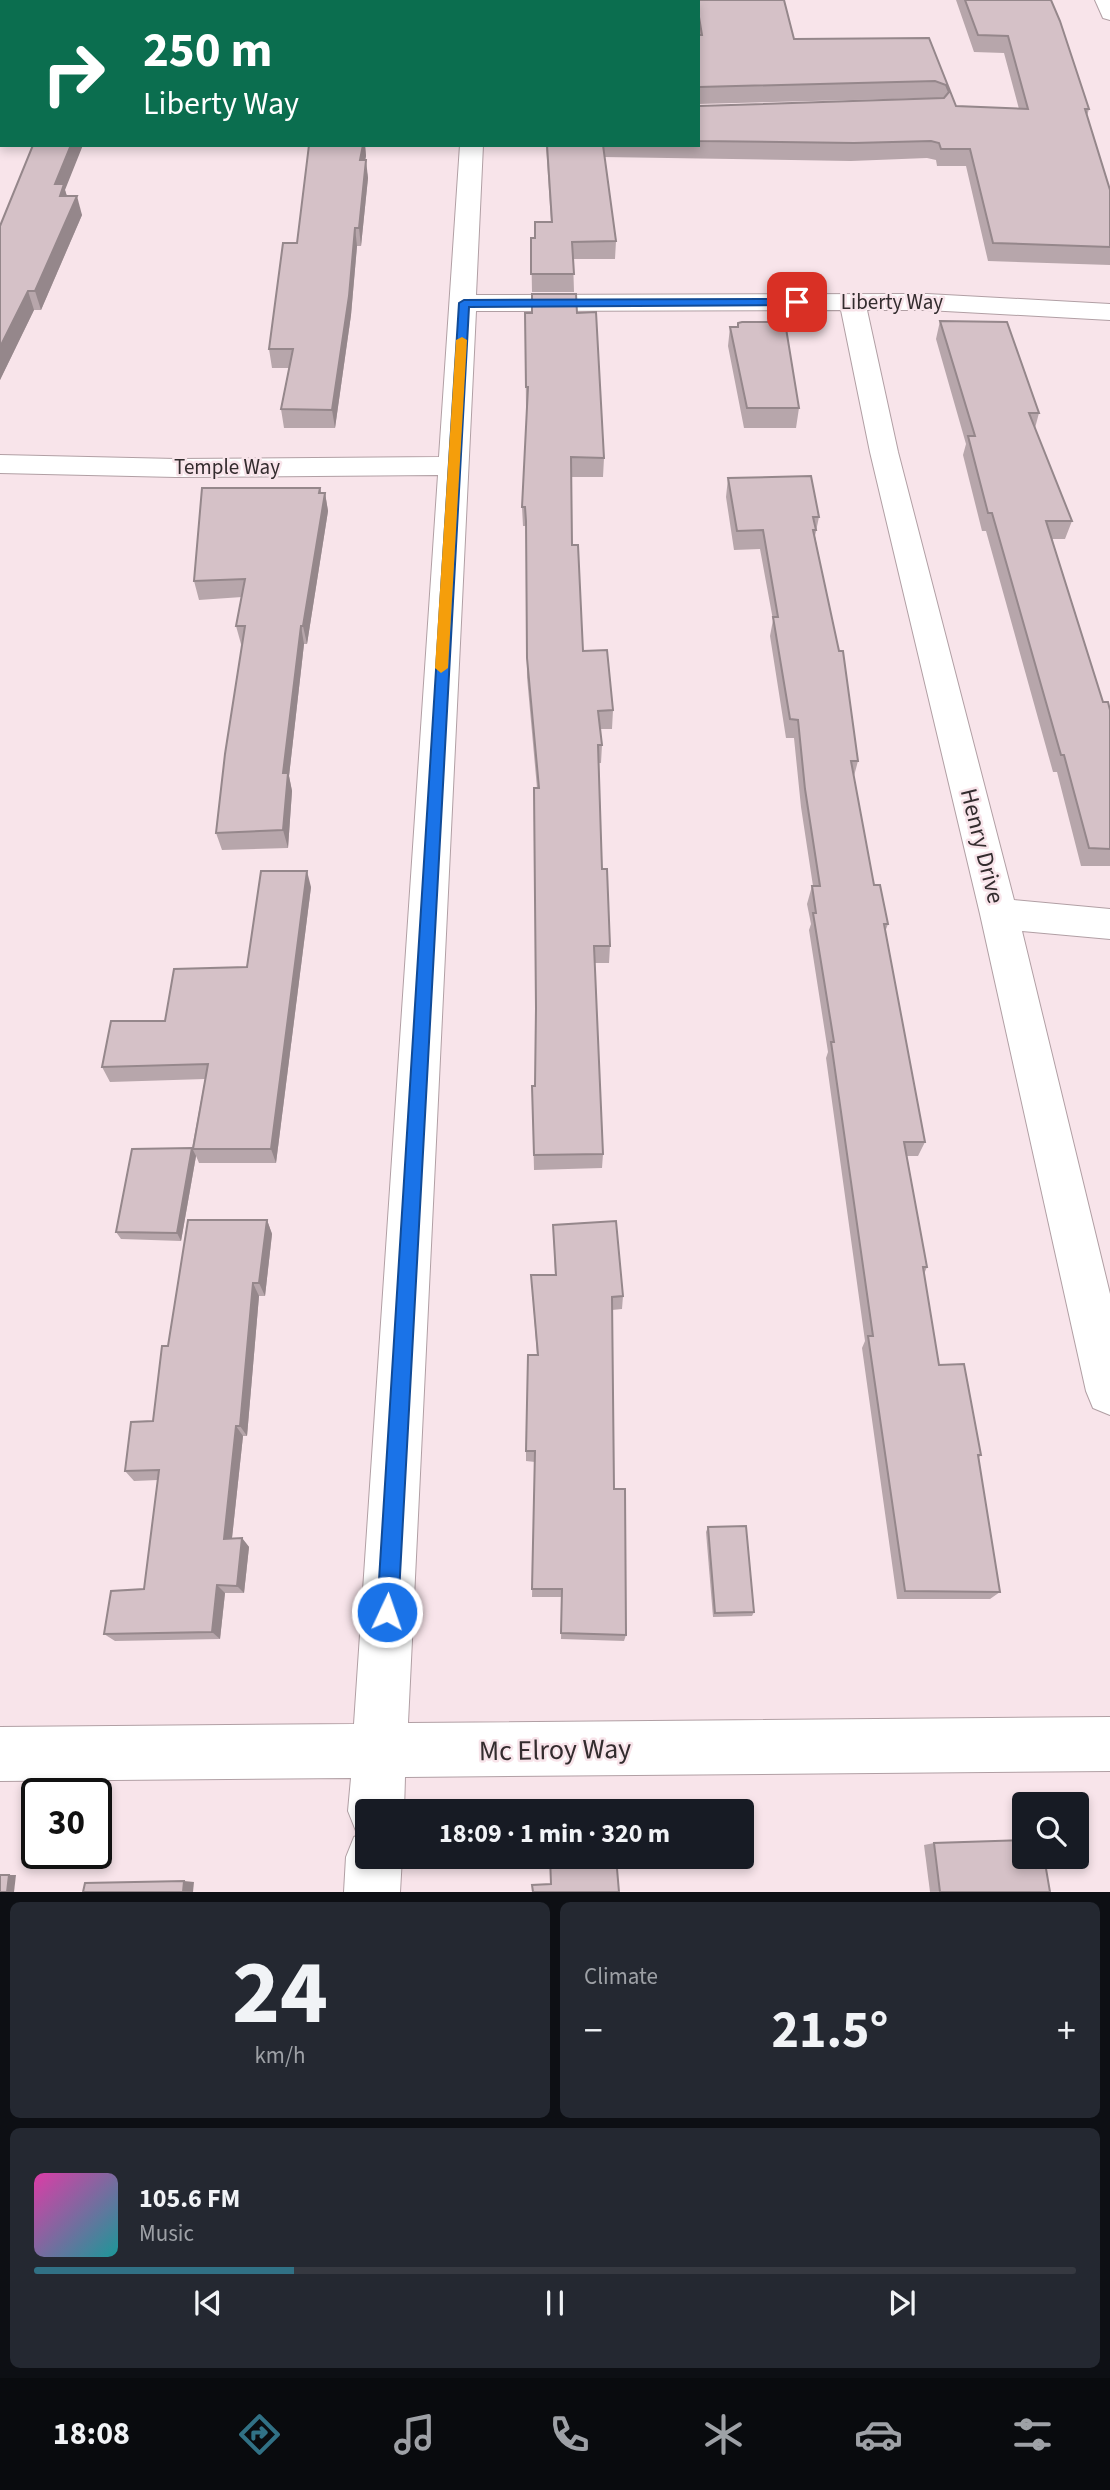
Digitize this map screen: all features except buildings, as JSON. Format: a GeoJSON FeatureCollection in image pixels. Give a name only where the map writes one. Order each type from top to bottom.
{"type":"FeatureCollection","features":[{"type":"Feature","properties":{"kind":"street"},"geometry":{"type":"LineString","coordinates":[[1105,0],[1110,14]]}},
{"type":"Feature","properties":{"kind":"street"},"geometry":{"type":"LineString","coordinates":[[377,1799],[472,147]]}},
{"type":"Feature","properties":{"kind":"street","name":"Henry Drive"},"geometry":{"type":"LineString","coordinates":[[852,302],[884,452],[999,914],[1110,1391]]}},
{"type":"Feature","properties":{"kind":"street","name":"Liberty Way"},"geometry":{"type":"LineString","coordinates":[[464,303],[974,303],[1110,312]]}},
{"type":"Feature","properties":{"kind":"street","name":"Temple Way"},"geometry":{"type":"LineString","coordinates":[[0,464],[176,468],[453,466]]}},
{"type":"Feature","properties":{"kind":"street"},"geometry":{"type":"LineString","coordinates":[[999,914],[1110,924]]}},
{"type":"Feature","properties":{"kind":"street","name":"Mc Elroy Way"},"geometry":{"type":"LineString","coordinates":[[0,1754],[1110,1744]]}},
{"type":"Feature","properties":{"kind":"street"},"geometry":{"type":"LineString","coordinates":[[372,1892],[373,1869]]}},
{"type":"Feature","properties":{"kind":"slow traffic"},"geometry":{"type":"LineString","coordinates":[[441,668],[462,340]]}},
{"type":"Feature","properties":{"kind":"route"},"geometry":{"type":"LineString","coordinates":[[387,1612],[464,303],[797,302]]}}]}
